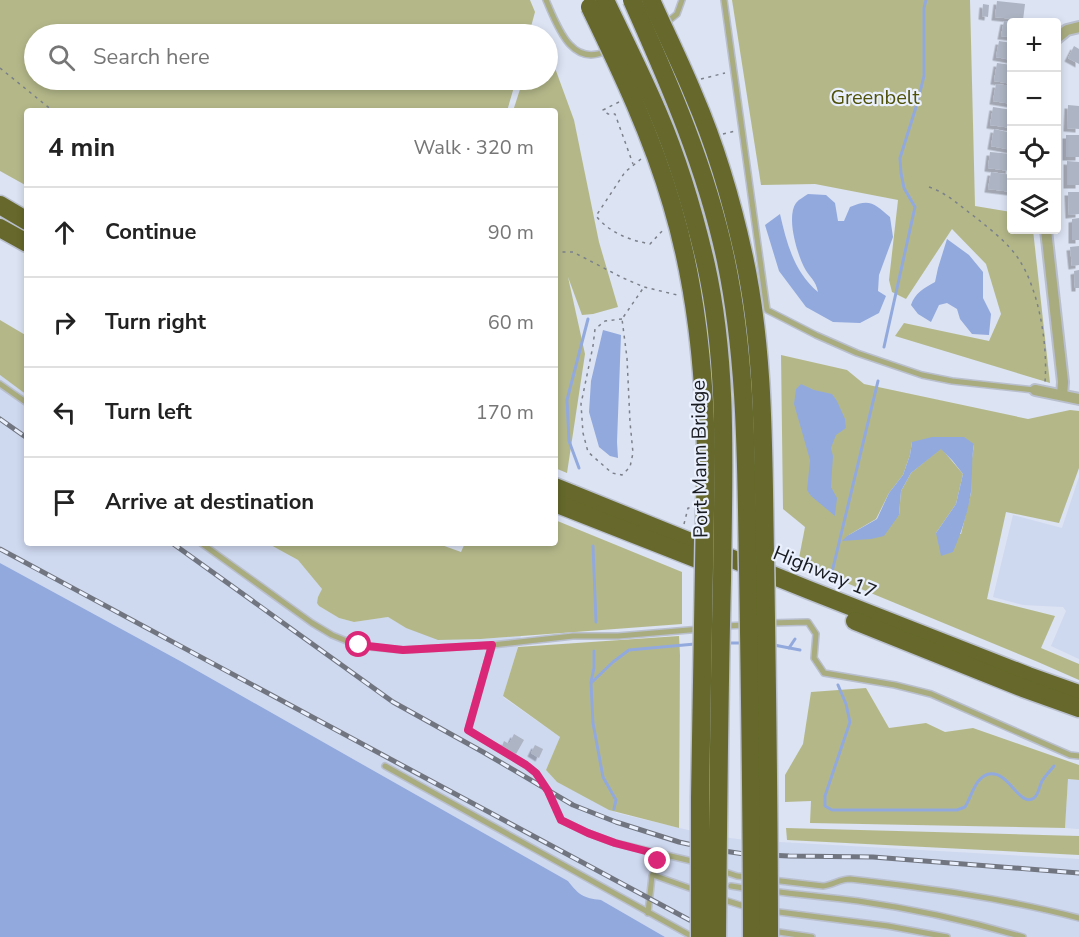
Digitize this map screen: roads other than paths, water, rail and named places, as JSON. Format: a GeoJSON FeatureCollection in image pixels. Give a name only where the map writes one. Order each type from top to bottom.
{"type":"FeatureCollection","features":[{"type":"Feature","properties":{"kind":"highway"},"geometry":{"type":"LineString","coordinates":[[632,0],[678,104],[710,194],[726,261],[738,333],[744,393],[757,931]]}},
{"type":"Feature","properties":{"kind":"highway"},"geometry":{"type":"LineString","coordinates":[[651,0],[712,141],[744,257],[756,331],[762,392],[769,799],[757,931]]}},
{"type":"Feature","properties":{"kind":"highway","name":"Port Mann Bridge"},"geometry":{"type":"LineString","coordinates":[[594,2],[658,114],[675,156],[706,266],[717,336],[724,452],[718,786],[707,936]]}},
{"type":"Feature","properties":{"kind":"highway"},"geometry":{"type":"LineString","coordinates":[[0,193],[24,206]]}},
{"type":"Feature","properties":{"kind":"highway"},"geometry":{"type":"LineString","coordinates":[[0,205],[24,219]]}},
{"type":"Feature","properties":{"kind":"highway"},"geometry":{"type":"LineString","coordinates":[[0,218],[24,232]]}},
{"type":"Feature","properties":{"kind":"highway"},"geometry":{"type":"LineString","coordinates":[[0,228],[24,241]]}},
{"type":"Feature","properties":{"kind":"highway","name":"Highway 17"},"geometry":{"type":"LineString","coordinates":[[558,489],[809,590],[1079,694]]}},
{"type":"Feature","properties":{"kind":"highway","name":"Highway 17"},"geometry":{"type":"LineString","coordinates":[[558,504],[1079,708]]}},
{"type":"Feature","properties":{"kind":"street"},"geometry":{"type":"LineString","coordinates":[[1061,35],[1067,30],[1079,27]]}},
{"type":"Feature","properties":{"kind":"street"},"geometry":{"type":"LineString","coordinates":[[1046,234],[1064,382],[1062,395]]}},
{"type":"Feature","properties":{"kind":"street"},"geometry":{"type":"LineString","coordinates":[[1039,391],[1079,399]]}},
{"type":"Feature","properties":{"kind":"lane"},"geometry":{"type":"LineString","coordinates":[[546,0],[557,24]]}},
{"type":"Feature","properties":{"kind":"lane"},"geometry":{"type":"LineString","coordinates":[[659,26],[669,22],[677,14],[682,0]]}},
{"type":"Feature","properties":{"kind":"lane"},"geometry":{"type":"LineString","coordinates":[[724,0],[767,310],[858,353],[922,375],[952,381],[1039,391]]}},
{"type":"Feature","properties":{"kind":"lane"},"geometry":{"type":"LineString","coordinates":[[558,25],[569,45],[588,55],[598,55],[629,41]]}},
{"type":"Feature","properties":{"kind":"lane"},"geometry":{"type":"LineString","coordinates":[[639,36],[649,31]]}},
{"type":"Feature","properties":{"kind":"lane"},"geometry":{"type":"LineString","coordinates":[[0,384],[24,401]]}},
{"type":"Feature","properties":{"kind":"lane"},"geometry":{"type":"LineString","coordinates":[[205,546],[312,623],[332,635],[359,645],[403,650],[706,628]]}},
{"type":"Feature","properties":{"kind":"lane"},"geometry":{"type":"LineString","coordinates":[[762,623],[808,622],[816,634],[814,658],[824,673],[895,685],[931,694],[1070,755],[1079,756]]}},
{"type":"Feature","properties":{"kind":"lane"},"geometry":{"type":"LineString","coordinates":[[717,627],[751,624]]}},
{"type":"Feature","properties":{"kind":"lane"},"geometry":{"type":"LineString","coordinates":[[492,645],[468,730],[536,773],[548,791],[561,820],[615,843],[703,865]]}},
{"type":"Feature","properties":{"kind":"lane"},"geometry":{"type":"LineString","coordinates":[[385,766],[693,937]]}},
{"type":"Feature","properties":{"kind":"lane"},"geometry":{"type":"LineString","coordinates":[[648,913],[653,875],[661,855]]}},
{"type":"Feature","properties":{"kind":"lane"},"geometry":{"type":"LineString","coordinates":[[712,867],[737,876],[823,886],[850,879],[934,889],[1046,909],[1079,918]]}},
{"type":"Feature","properties":{"kind":"lane"},"geometry":{"type":"LineString","coordinates":[[653,875],[750,908],[888,926],[947,937]]}},
{"type":"Feature","properties":{"kind":"lane"},"geometry":{"type":"LineString","coordinates":[[731,886],[754,889]]}},
{"type":"Feature","properties":{"kind":"lane"},"geometry":{"type":"LineString","coordinates":[[765,891],[856,900],[920,911],[964,920],[1023,937]]}},
{"type":"Feature","properties":{"kind":"lane"},"geometry":{"type":"LineString","coordinates":[[675,927],[707,936]]}},
{"type":"Feature","properties":{"kind":"lane"},"geometry":{"type":"LineString","coordinates":[[757,931],[812,937]]}},
{"type":"Feature","properties":{"kind":"water"},"geometry":{"type":"Polygon","coordinates":[[[808,194],[826,195],[835,203],[838,221],[844,221],[850,207],[863,203],[876,206],[890,217],[893,237],[879,275],[878,291],[886,296],[879,313],[860,323],[833,322],[806,307],[779,271],[765,225],[780,214],[797,266],[818,292],[816,284],[801,261],[792,226],[793,209],[796,203],[808,194]]]}},
{"type":"Feature","properties":{"kind":"water"},"geometry":{"type":"Polygon","coordinates":[[[947,239],[969,255],[983,272],[983,298],[991,314],[989,335],[972,334],[960,319],[957,309],[947,303],[939,305],[931,322],[918,314],[911,305],[917,294],[935,282],[947,239]]]}},
{"type":"Feature","properties":{"kind":"water"},"geometry":{"type":"Polygon","coordinates":[[[603,330],[621,335],[618,458],[610,456],[599,447],[589,412],[591,381],[603,330]]]}},
{"type":"Feature","properties":{"kind":"water"},"geometry":{"type":"Polygon","coordinates":[[[801,384],[832,394],[845,419],[846,428],[836,435],[831,448],[833,456],[831,487],[837,498],[835,516],[807,490],[810,460],[794,404],[796,389],[801,384]]]}},
{"type":"Feature","properties":{"kind":"water"},"geometry":{"type":"Polygon","coordinates":[[[932,437],[964,437],[974,444],[970,500],[953,552],[941,556],[936,533],[956,504],[963,474],[941,449],[911,473],[901,491],[899,515],[884,536],[842,541],[877,519],[889,493],[903,475],[912,442],[932,437]]]}},
{"type":"Feature","properties":{"kind":"water"},"geometry":{"type":"Polygon","coordinates":[[[0,563],[182,662],[568,881],[582,895],[601,900],[665,937],[0,937],[0,563]]]}},
{"type":"Feature","properties":{"kind":"waterway"},"geometry":{"type":"LineString","coordinates":[[884,347],[915,207],[904,188],[900,158],[924,76],[926,0]]}},
{"type":"Feature","properties":{"kind":"waterway"},"geometry":{"type":"LineString","coordinates":[[579,468],[569,441],[567,400],[588,319]]}},
{"type":"Feature","properties":{"kind":"waterway"},"geometry":{"type":"LineString","coordinates":[[832,572],[878,381]]}},
{"type":"Feature","properties":{"kind":"waterway"},"geometry":{"type":"LineString","coordinates":[[593,546],[596,622]]}},
{"type":"Feature","properties":{"kind":"waterway"},"geometry":{"type":"LineString","coordinates":[[789,648],[795,639]]}},
{"type":"Feature","properties":{"kind":"waterway"},"geometry":{"type":"LineString","coordinates":[[726,643],[743,643]]}},
{"type":"Feature","properties":{"kind":"waterway"},"geometry":{"type":"LineString","coordinates":[[614,809],[616,800],[603,777],[593,723],[591,683],[629,650],[695,644]]}},
{"type":"Feature","properties":{"kind":"waterway"},"geometry":{"type":"LineString","coordinates":[[774,645],[800,650]]}},
{"type":"Feature","properties":{"kind":"waterway"},"geometry":{"type":"LineString","coordinates":[[591,682],[594,651]]}},
{"type":"Feature","properties":{"kind":"waterway"},"geometry":{"type":"LineString","coordinates":[[838,685],[850,722],[825,796],[825,806],[832,810],[957,810],[965,807],[977,783],[989,774],[1002,777],[1018,794],[1029,800],[1036,796],[1042,781],[1054,766]]}},
{"type":"Feature","properties":{"kind":"railway"},"geometry":{"type":"LineString","coordinates":[[0,419],[24,436]]}},
{"type":"Feature","properties":{"kind":"railway"},"geometry":{"type":"LineString","coordinates":[[176,546],[393,702],[573,805],[616,822],[679,842],[744,854],[873,857],[1079,873]]}},
{"type":"Feature","properties":{"kind":"railway"},"geometry":{"type":"LineString","coordinates":[[0,549],[721,937]]}},
{"type":"Feature","properties":{"kind":"park label","name":"Greenbelt"},"geometry":{"type":"Point","coordinates":[875,97]}}]}
